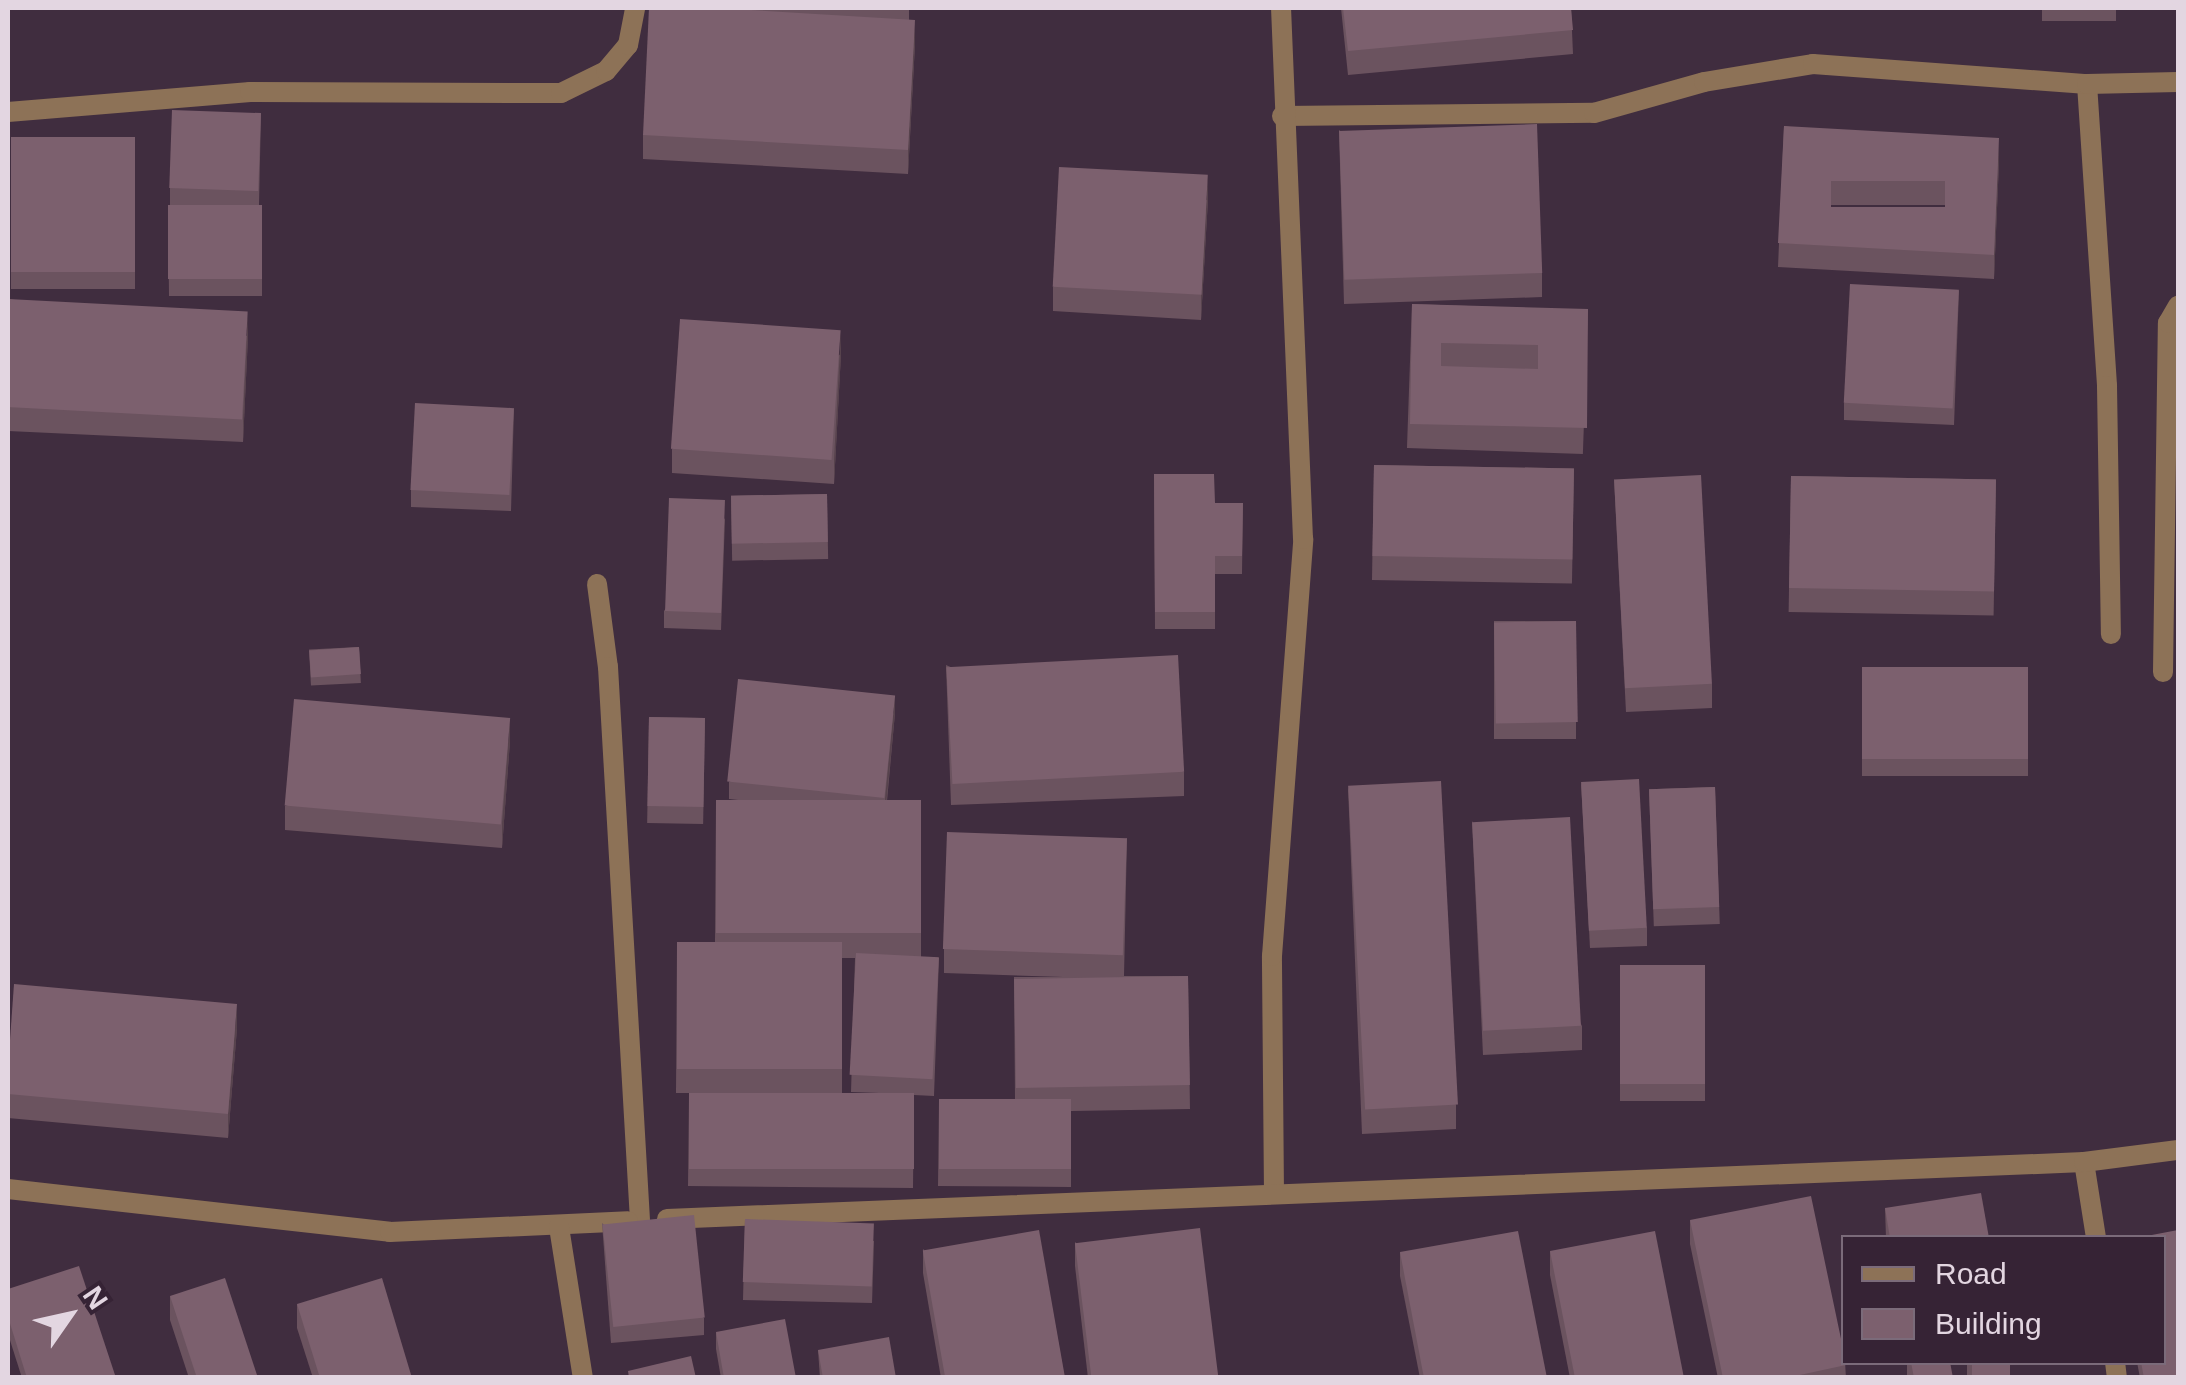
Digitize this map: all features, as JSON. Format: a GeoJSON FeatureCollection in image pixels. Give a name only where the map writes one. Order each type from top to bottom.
{"type":"FeatureCollection","features":[{"type":"Feature","properties":{"kind":"street"},"geometry":{"type":"LineString","coordinates":[[8,112],[250,92],[561,93],[606,70],[628,46],[635,8]]}},
{"type":"Feature","properties":{"kind":"street"},"geometry":{"type":"LineString","coordinates":[[1274,1194],[1272,956],[1303,539],[1282,116],[1281,8]]}},
{"type":"Feature","properties":{"kind":"street"},"geometry":{"type":"LineString","coordinates":[[1282,116],[1594,113],[1704,82],[1814,64],[2088,84],[2178,82]]}},
{"type":"Feature","properties":{"kind":"street"},"geometry":{"type":"LineString","coordinates":[[2088,84],[2107,386],[2111,634]]}},
{"type":"Feature","properties":{"kind":"street"},"geometry":{"type":"LineString","coordinates":[[2163,672],[2168,322],[2178,306]]}},
{"type":"Feature","properties":{"kind":"street"},"geometry":{"type":"LineString","coordinates":[[597,584],[608,666],[640,1220]]}},
{"type":"Feature","properties":{"kind":"street"},"geometry":{"type":"LineString","coordinates":[[8,1189],[390,1232],[2084,1162],[2178,1150]]}},
{"type":"Feature","properties":{"kind":"street"},"geometry":{"type":"LineString","coordinates":[[2084,1162],[2096,1235]]}},
{"type":"Feature","properties":{"kind":"street"},"geometry":{"type":"LineString","coordinates":[[559,1227],[584,1378]]}},
{"type":"Feature","properties":{"kind":"building"},"geometry":{"type":"Polygon","coordinates":[[[649,8],[717,8],[915,20],[908,150],[643,135],[649,8]]]}},
{"type":"Feature","properties":{"kind":"building"},"geometry":{"type":"Polygon","coordinates":[[[1343,8],[1571,8],[1573,30],[1348,51],[1343,8]]]}},
{"type":"Feature","properties":{"kind":"building"},"geometry":{"type":"Polygon","coordinates":[[[172,110],[261,113],[258,191],[169,188],[172,110]]]}},
{"type":"Feature","properties":{"kind":"building"},"geometry":{"type":"Polygon","coordinates":[[[1537,124],[1542,273],[1344,280],[1339,131],[1537,124]]]}},
{"type":"Feature","properties":{"kind":"building"},"geometry":{"type":"Polygon","coordinates":[[[1784,126],[1999,138],[1994,255],[1778,243],[1784,126]],[[1831,181],[1831,207],[1945,207],[1945,181],[1831,181]]]}},
{"type":"Feature","properties":{"kind":"building"},"geometry":{"type":"Polygon","coordinates":[[[11,137],[135,137],[135,272],[11,272],[11,137]]]}},
{"type":"Feature","properties":{"kind":"building"},"geometry":{"type":"Polygon","coordinates":[[[1059,167],[1208,175],[1202,295],[1053,287],[1059,167]]]}},
{"type":"Feature","properties":{"kind":"building"},"geometry":{"type":"Polygon","coordinates":[[[168,205],[262,205],[262,279],[168,279],[168,205]]]}},
{"type":"Feature","properties":{"kind":"building"},"geometry":{"type":"Polygon","coordinates":[[[1850,284],[1959,290],[1953,409],[1844,403],[1850,284]]]}},
{"type":"Feature","properties":{"kind":"building"},"geometry":{"type":"Polygon","coordinates":[[[8,299],[248,312],[242,419],[8,407],[8,299]]]}},
{"type":"Feature","properties":{"kind":"building"},"geometry":{"type":"Polygon","coordinates":[[[1412,304],[1588,309],[1587,428],[1410,424],[1412,304]],[[1441,343],[1441,366],[1538,369],[1538,345],[1441,343]]]}},
{"type":"Feature","properties":{"kind":"building"},"geometry":{"type":"Polygon","coordinates":[[[680,319],[841,330],[832,460],[671,449],[680,319]]]}},
{"type":"Feature","properties":{"kind":"building"},"geometry":{"type":"Polygon","coordinates":[[[415,403],[514,408],[509,495],[410,490],[415,403]]]}},
{"type":"Feature","properties":{"kind":"building"},"geometry":{"type":"Polygon","coordinates":[[[1374,465],[1574,468],[1572,559],[1372,556],[1374,465]]]}},
{"type":"Feature","properties":{"kind":"building"},"geometry":{"type":"Polygon","coordinates":[[[1154,474],[1214,474],[1215,503],[1243,503],[1242,556],[1215,556],[1215,612],[1155,612],[1154,474]]]}},
{"type":"Feature","properties":{"kind":"building"},"geometry":{"type":"Polygon","coordinates":[[[1701,475],[1712,684],[1625,688],[1614,480],[1701,475]]]}},
{"type":"Feature","properties":{"kind":"building"},"geometry":{"type":"Polygon","coordinates":[[[1791,476],[1996,480],[1994,592],[1789,588],[1791,476]]]}},
{"type":"Feature","properties":{"kind":"building"},"geometry":{"type":"Polygon","coordinates":[[[827,494],[828,542],[732,544],[731,496],[827,494]]]}},
{"type":"Feature","properties":{"kind":"building"},"geometry":{"type":"Polygon","coordinates":[[[669,498],[725,500],[721,613],[665,611],[669,498]]]}},
{"type":"Feature","properties":{"kind":"building"},"geometry":{"type":"Polygon","coordinates":[[[1576,621],[1578,722],[1496,723],[1494,622],[1576,621]]]}},
{"type":"Feature","properties":{"kind":"building"},"geometry":{"type":"Polygon","coordinates":[[[359,647],[361,674],[311,677],[309,650],[359,647]]]}},
{"type":"Feature","properties":{"kind":"building"},"geometry":{"type":"Polygon","coordinates":[[[1178,655],[1184,772],[952,784],[946,667],[1178,655]]]}},
{"type":"Feature","properties":{"kind":"building"},"geometry":{"type":"Polygon","coordinates":[[[1862,667],[2028,667],[2028,759],[1862,759],[1862,667]]]}},
{"type":"Feature","properties":{"kind":"building"},"geometry":{"type":"Polygon","coordinates":[[[738,679],[895,696],[884,798],[727,781],[738,679]]]}},
{"type":"Feature","properties":{"kind":"building"},"geometry":{"type":"Polygon","coordinates":[[[294,699],[510,718],[501,825],[285,806],[294,699]]]}},
{"type":"Feature","properties":{"kind":"building"},"geometry":{"type":"Polygon","coordinates":[[[649,717],[705,718],[703,807],[647,806],[649,717]]]}},
{"type":"Feature","properties":{"kind":"building"},"geometry":{"type":"Polygon","coordinates":[[[1639,779],[1647,928],[1589,931],[1581,782],[1639,779]]]}},
{"type":"Feature","properties":{"kind":"building"},"geometry":{"type":"Polygon","coordinates":[[[1441,781],[1458,1105],[1365,1109],[1348,786],[1441,781]]]}},
{"type":"Feature","properties":{"kind":"building"},"geometry":{"type":"Polygon","coordinates":[[[1715,787],[1719,907],[1653,909],[1649,789],[1715,787]]]}},
{"type":"Feature","properties":{"kind":"building"},"geometry":{"type":"Polygon","coordinates":[[[716,800],[921,800],[921,933],[716,933],[716,800]]]}},
{"type":"Feature","properties":{"kind":"building"},"geometry":{"type":"Polygon","coordinates":[[[1570,817],[1581,1026],[1483,1031],[1472,822],[1570,817]]]}},
{"type":"Feature","properties":{"kind":"building"},"geometry":{"type":"Polygon","coordinates":[[[947,832],[1127,838],[1123,955],[943,949],[947,832]]]}},
{"type":"Feature","properties":{"kind":"building"},"geometry":{"type":"Polygon","coordinates":[[[677,942],[842,942],[842,1069],[677,1069],[677,942]]]}},
{"type":"Feature","properties":{"kind":"building"},"geometry":{"type":"Polygon","coordinates":[[[856,953],[939,957],[933,1079],[850,1075],[856,953]]]}},
{"type":"Feature","properties":{"kind":"building"},"geometry":{"type":"Polygon","coordinates":[[[1620,965],[1705,965],[1705,1084],[1620,1084],[1620,965]]]}},
{"type":"Feature","properties":{"kind":"building"},"geometry":{"type":"Polygon","coordinates":[[[1188,976],[1190,1085],[1016,1088],[1014,979],[1188,976]]]}},
{"type":"Feature","properties":{"kind":"building"},"geometry":{"type":"Polygon","coordinates":[[[14,984],[237,1004],[228,1114],[8,1094],[14,984]]]}},
{"type":"Feature","properties":{"kind":"building"},"geometry":{"type":"Polygon","coordinates":[[[689,1093],[914,1093],[914,1169],[689,1169],[689,1093]]]}},
{"type":"Feature","properties":{"kind":"building"},"geometry":{"type":"Polygon","coordinates":[[[939,1099],[1071,1099],[1071,1169],[939,1169],[939,1099]]]}},
{"type":"Feature","properties":{"kind":"building"},"geometry":{"type":"Polygon","coordinates":[[[1981,1193],[1988,1235],[1890,1235],[1885,1208],[1981,1193]]]}},
{"type":"Feature","properties":{"kind":"building"},"geometry":{"type":"Polygon","coordinates":[[[1811,1196],[1841,1339],[1841,1365],[1846,1365],[1786,1378],[1723,1378],[1690,1220],[1811,1196]]]}},
{"type":"Feature","properties":{"kind":"building"},"geometry":{"type":"Polygon","coordinates":[[[694,1215],[705,1317],[613,1327],[603,1225],[694,1215]]]}},
{"type":"Feature","properties":{"kind":"building"},"geometry":{"type":"Polygon","coordinates":[[[745,1219],[874,1224],[872,1286],[743,1282],[745,1219]]]}},
{"type":"Feature","properties":{"kind":"building"},"geometry":{"type":"Polygon","coordinates":[[[1200,1228],[1218,1378],[1091,1378],[1075,1243],[1200,1228]]]}},
{"type":"Feature","properties":{"kind":"building"},"geometry":{"type":"Polygon","coordinates":[[[1039,1230],[1065,1378],[945,1378],[923,1250],[1039,1230]]]}},
{"type":"Feature","properties":{"kind":"building"},"geometry":{"type":"Polygon","coordinates":[[[2178,1230],[2178,1378],[2144,1378],[2142,1365],[2166,1365],[2166,1235],[2152,1235],[2178,1230]]]}},
{"type":"Feature","properties":{"kind":"building"},"geometry":{"type":"Polygon","coordinates":[[[1518,1231],[1547,1378],[1424,1378],[1400,1252],[1518,1231]]]}},
{"type":"Feature","properties":{"kind":"building"},"geometry":{"type":"Polygon","coordinates":[[[1655,1231],[1684,1378],[1575,1378],[1550,1251],[1655,1231]]]}},
{"type":"Feature","properties":{"kind":"building"},"geometry":{"type":"Polygon","coordinates":[[[79,1266],[116,1378],[27,1378],[8,1317],[8,1289],[79,1266]]]}},
{"type":"Feature","properties":{"kind":"building"},"geometry":{"type":"Polygon","coordinates":[[[225,1278],[258,1378],[197,1378],[170,1296],[225,1278]]]}},
{"type":"Feature","properties":{"kind":"building"},"geometry":{"type":"Polygon","coordinates":[[[382,1278],[412,1378],[320,1378],[297,1304],[382,1278]]]}},
{"type":"Feature","properties":{"kind":"building"},"geometry":{"type":"Polygon","coordinates":[[[785,1319],[796,1378],[724,1378],[716,1332],[785,1319]]]}},
{"type":"Feature","properties":{"kind":"building"},"geometry":{"type":"Polygon","coordinates":[[[889,1337],[896,1378],[823,1378],[818,1350],[889,1337]]]}},
{"type":"Feature","properties":{"kind":"building"},"geometry":{"type":"Polygon","coordinates":[[[691,1356],[696,1378],[629,1378],[628,1371],[691,1356]]]}},
{"type":"Feature","properties":{"kind":"building"},"geometry":{"type":"Polygon","coordinates":[[[1912,1365],[1951,1365],[1953,1378],[1914,1378],[1912,1365]]]}},
{"type":"Feature","properties":{"kind":"building"},"geometry":{"type":"Polygon","coordinates":[[[1972,1365],[2010,1365],[2010,1378],[1972,1378],[1972,1365]]]}}]}
